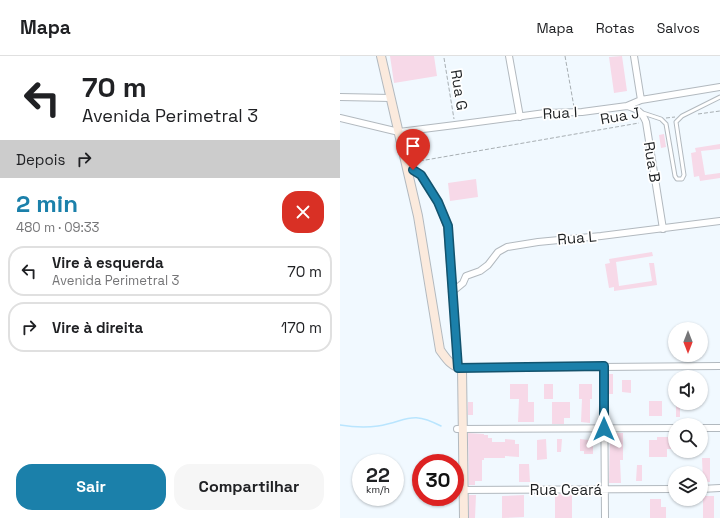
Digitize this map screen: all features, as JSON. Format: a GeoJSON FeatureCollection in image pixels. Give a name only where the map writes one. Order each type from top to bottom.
{"type":"FeatureCollection","features":[{"type":"Feature","properties":{"kind":"street"},"geometry":{"type":"LineString","coordinates":[[381,56],[418,216],[440,350],[448,361],[460,368],[720,366]]}},
{"type":"Feature","properties":{"kind":"street"},"geometry":{"type":"LineString","coordinates":[[509,56],[520,117]]}},
{"type":"Feature","properties":{"kind":"street"},"geometry":{"type":"LineString","coordinates":[[634,56],[641,100]]}},
{"type":"Feature","properties":{"kind":"street","name":"Rua I"},"geometry":{"type":"LineString","coordinates":[[399,132],[554,112],[575,112],[626,106],[641,100],[720,87]]}},
{"type":"Feature","properties":{"kind":"street"},"geometry":{"type":"LineString","coordinates":[[340,97],[391,98]]}},
{"type":"Feature","properties":{"kind":"street"},"geometry":{"type":"LineString","coordinates":[[626,106],[638,110],[641,113]]}},
{"type":"Feature","properties":{"kind":"street","name":"Rua B"},"geometry":{"type":"LineString","coordinates":[[641,113],[646,122],[663,229]]}},
{"type":"Feature","properties":{"kind":"street"},"geometry":{"type":"LineString","coordinates":[[340,118],[399,132]]}},
{"type":"Feature","properties":{"kind":"street"},"geometry":{"type":"LineString","coordinates":[[405,164],[421,175],[438,202],[448,226],[452,292],[460,368],[460,454]]}},
{"type":"Feature","properties":{"kind":"street","name":"Rua L"},"geometry":{"type":"LineString","coordinates":[[452,292],[466,276],[488,265],[498,252],[507,247],[538,242],[720,222]]}},
{"type":"Feature","properties":{"kind":"street"},"geometry":{"type":"LineString","coordinates":[[604,366],[605,518]]}},
{"type":"Feature","properties":{"kind":"street"},"geometry":{"type":"LineString","coordinates":[[460,429],[668,428]]}},
{"type":"Feature","properties":{"kind":"street"},"geometry":{"type":"LineString","coordinates":[[708,428],[720,428]]}},
{"type":"Feature","properties":{"kind":"street"},"geometry":{"type":"LineString","coordinates":[[708,489],[720,488]]}},
{"type":"Feature","properties":{"kind":"street","name":"Rua Ceará"},"geometry":{"type":"LineString","coordinates":[[464,490],[668,489]]}},
{"type":"Feature","properties":{"kind":"street"},"geometry":{"type":"LineString","coordinates":[[458,518],[459,506]]}},
{"type":"Feature","properties":{"kind":"street"},"geometry":{"type":"LineString","coordinates":[[463,506],[464,518]]}},
{"type":"Feature","properties":{"kind":"lane"},"geometry":{"type":"LineString","coordinates":[[641,113],[664,121],[668,128],[675,176],[677,179],[682,179],[684,174],[676,122],[682,116],[720,97]]}},
{"type":"Feature","properties":{"kind":"path"},"geometry":{"type":"LineString","coordinates":[[565,56],[575,112]]}},
{"type":"Feature","properties":{"kind":"path","name":"Rua G"},"geometry":{"type":"LineString","coordinates":[[444,58],[455,125]]}},
{"type":"Feature","properties":{"kind":"path"},"geometry":{"type":"LineString","coordinates":[[697,114],[720,111]]}},
{"type":"Feature","properties":{"kind":"path","name":"Rua J"},"geometry":{"type":"LineString","coordinates":[[661,119],[682,116]]}},
{"type":"Feature","properties":{"kind":"path","name":"Rua J"},"geometry":{"type":"LineString","coordinates":[[405,164],[646,122]]}},
{"type":"Feature","properties":{"kind":"building"},"geometry":{"type":"Polygon","coordinates":[[[390,56],[434,56],[437,76],[394,83],[390,56]]]}},
{"type":"Feature","properties":{"kind":"building"},"geometry":{"type":"Polygon","coordinates":[[[622,56],[627,91],[614,93],[609,57],[622,56]]]}},
{"type":"Feature","properties":{"kind":"building"},"geometry":{"type":"Polygon","coordinates":[[[664,134],[666,147],[661,148],[659,135],[664,134]]]}},
{"type":"Feature","properties":{"kind":"building"},"geometry":{"type":"Polygon","coordinates":[[[720,144],[720,149],[701,151],[705,175],[720,173],[720,178],[700,181],[699,176],[694,177],[691,153],[696,152],[695,148],[720,144]]]}},
{"type":"Feature","properties":{"kind":"building"},"geometry":{"type":"Polygon","coordinates":[[[476,179],[478,197],[450,201],[448,183],[476,179]]]}},
{"type":"Feature","properties":{"kind":"building"},"geometry":{"type":"Polygon","coordinates":[[[652,252],[653,256],[616,262],[619,286],[652,281],[649,263],[654,263],[657,285],[614,291],[614,287],[609,288],[605,264],[610,263],[609,259],[652,252]]]}},
{"type":"Feature","properties":{"kind":"building"},"geometry":{"type":"Polygon","coordinates":[[[609,374],[613,374],[613,394],[609,394],[609,374]]]}},
{"type":"Feature","properties":{"kind":"building"},"geometry":{"type":"Polygon","coordinates":[[[622,380],[631,380],[631,393],[622,392],[622,380]]]}},
{"type":"Feature","properties":{"kind":"building"},"geometry":{"type":"Polygon","coordinates":[[[510,384],[528,384],[528,402],[534,402],[534,422],[518,422],[519,399],[510,399],[510,384]]]}},
{"type":"Feature","properties":{"kind":"building"},"geometry":{"type":"Polygon","coordinates":[[[544,384],[553,384],[553,399],[544,399],[544,384]]]}},
{"type":"Feature","properties":{"kind":"building"},"geometry":{"type":"Polygon","coordinates":[[[579,384],[592,384],[592,399],[590,399],[590,423],[581,422],[582,399],[579,399],[579,384]]]}},
{"type":"Feature","properties":{"kind":"building"},"geometry":{"type":"Polygon","coordinates":[[[649,401],[662,401],[662,416],[649,416],[649,401]]]}},
{"type":"Feature","properties":{"kind":"building"},"geometry":{"type":"Polygon","coordinates":[[[468,402],[473,402],[473,415],[468,415],[468,402]]]}},
{"type":"Feature","properties":{"kind":"building"},"geometry":{"type":"Polygon","coordinates":[[[552,402],[570,402],[570,418],[564,418],[564,424],[552,424],[552,402]]]}},
{"type":"Feature","properties":{"kind":"building"},"geometry":{"type":"Polygon","coordinates":[[[676,410],[680,410],[680,417],[676,417],[676,410]]]}},
{"type":"Feature","properties":{"kind":"building"},"geometry":{"type":"Polygon","coordinates":[[[468,433],[488,435],[488,438],[492,438],[492,442],[505,442],[505,439],[515,440],[515,444],[519,444],[519,457],[505,456],[505,458],[484,458],[484,460],[482,460],[482,481],[475,481],[475,485],[469,485],[468,433]]]}},
{"type":"Feature","properties":{"kind":"building"},"geometry":{"type":"Polygon","coordinates":[[[610,433],[623,433],[623,460],[620,460],[621,483],[609,483],[610,433]]]}},
{"type":"Feature","properties":{"kind":"building"},"geometry":{"type":"Polygon","coordinates":[[[657,437],[668,437],[667,457],[649,457],[649,440],[657,440],[657,437]]]}},
{"type":"Feature","properties":{"kind":"building"},"geometry":{"type":"Polygon","coordinates":[[[546,439],[547,459],[537,460],[537,440],[546,439]]]}},
{"type":"Feature","properties":{"kind":"building"},"geometry":{"type":"Polygon","coordinates":[[[557,439],[562,439],[561,452],[557,452],[557,439]]]}},
{"type":"Feature","properties":{"kind":"building"},"geometry":{"type":"Polygon","coordinates":[[[580,439],[589,440],[589,443],[593,443],[593,454],[584,454],[584,451],[580,451],[580,439]]]}},
{"type":"Feature","properties":{"kind":"building"},"geometry":{"type":"Polygon","coordinates":[[[702,458],[710,458],[710,482],[708,482],[708,466],[702,466],[702,458]]]}},
{"type":"Feature","properties":{"kind":"building"},"geometry":{"type":"Polygon","coordinates":[[[519,464],[529,464],[530,482],[519,482],[519,464]]]}},
{"type":"Feature","properties":{"kind":"building"},"geometry":{"type":"Polygon","coordinates":[[[637,465],[642,465],[642,481],[636,481],[637,465]]]}},
{"type":"Feature","properties":{"kind":"building"},"geometry":{"type":"Polygon","coordinates":[[[555,494],[572,494],[572,518],[555,518],[555,494]]]}},
{"type":"Feature","properties":{"kind":"building"},"geometry":{"type":"Polygon","coordinates":[[[469,495],[476,495],[475,518],[469,518],[469,495]]]}},
{"type":"Feature","properties":{"kind":"building"},"geometry":{"type":"Polygon","coordinates":[[[524,495],[524,517],[502,518],[502,496],[524,495]]]}},
{"type":"Feature","properties":{"kind":"building"},"geometry":{"type":"Polygon","coordinates":[[[708,496],[714,496],[714,518],[703,518],[703,506],[708,506],[708,496]]]}},
{"type":"Feature","properties":{"kind":"building"},"geometry":{"type":"Polygon","coordinates":[[[650,499],[661,499],[661,507],[666,507],[666,518],[650,518],[650,499]]]}},
{"type":"Feature","properties":{"kind":"waterway"},"geometry":{"type":"LineString","coordinates":[[340,425],[373,427],[409,418],[415,418],[431,421],[441,426]]}},
{"type":"Feature","properties":{"kind":"route"},"geometry":{"type":"LineString","coordinates":[[413,170],[421,175],[438,202],[448,226],[458,368],[604,366],[604,429]]}}]}
